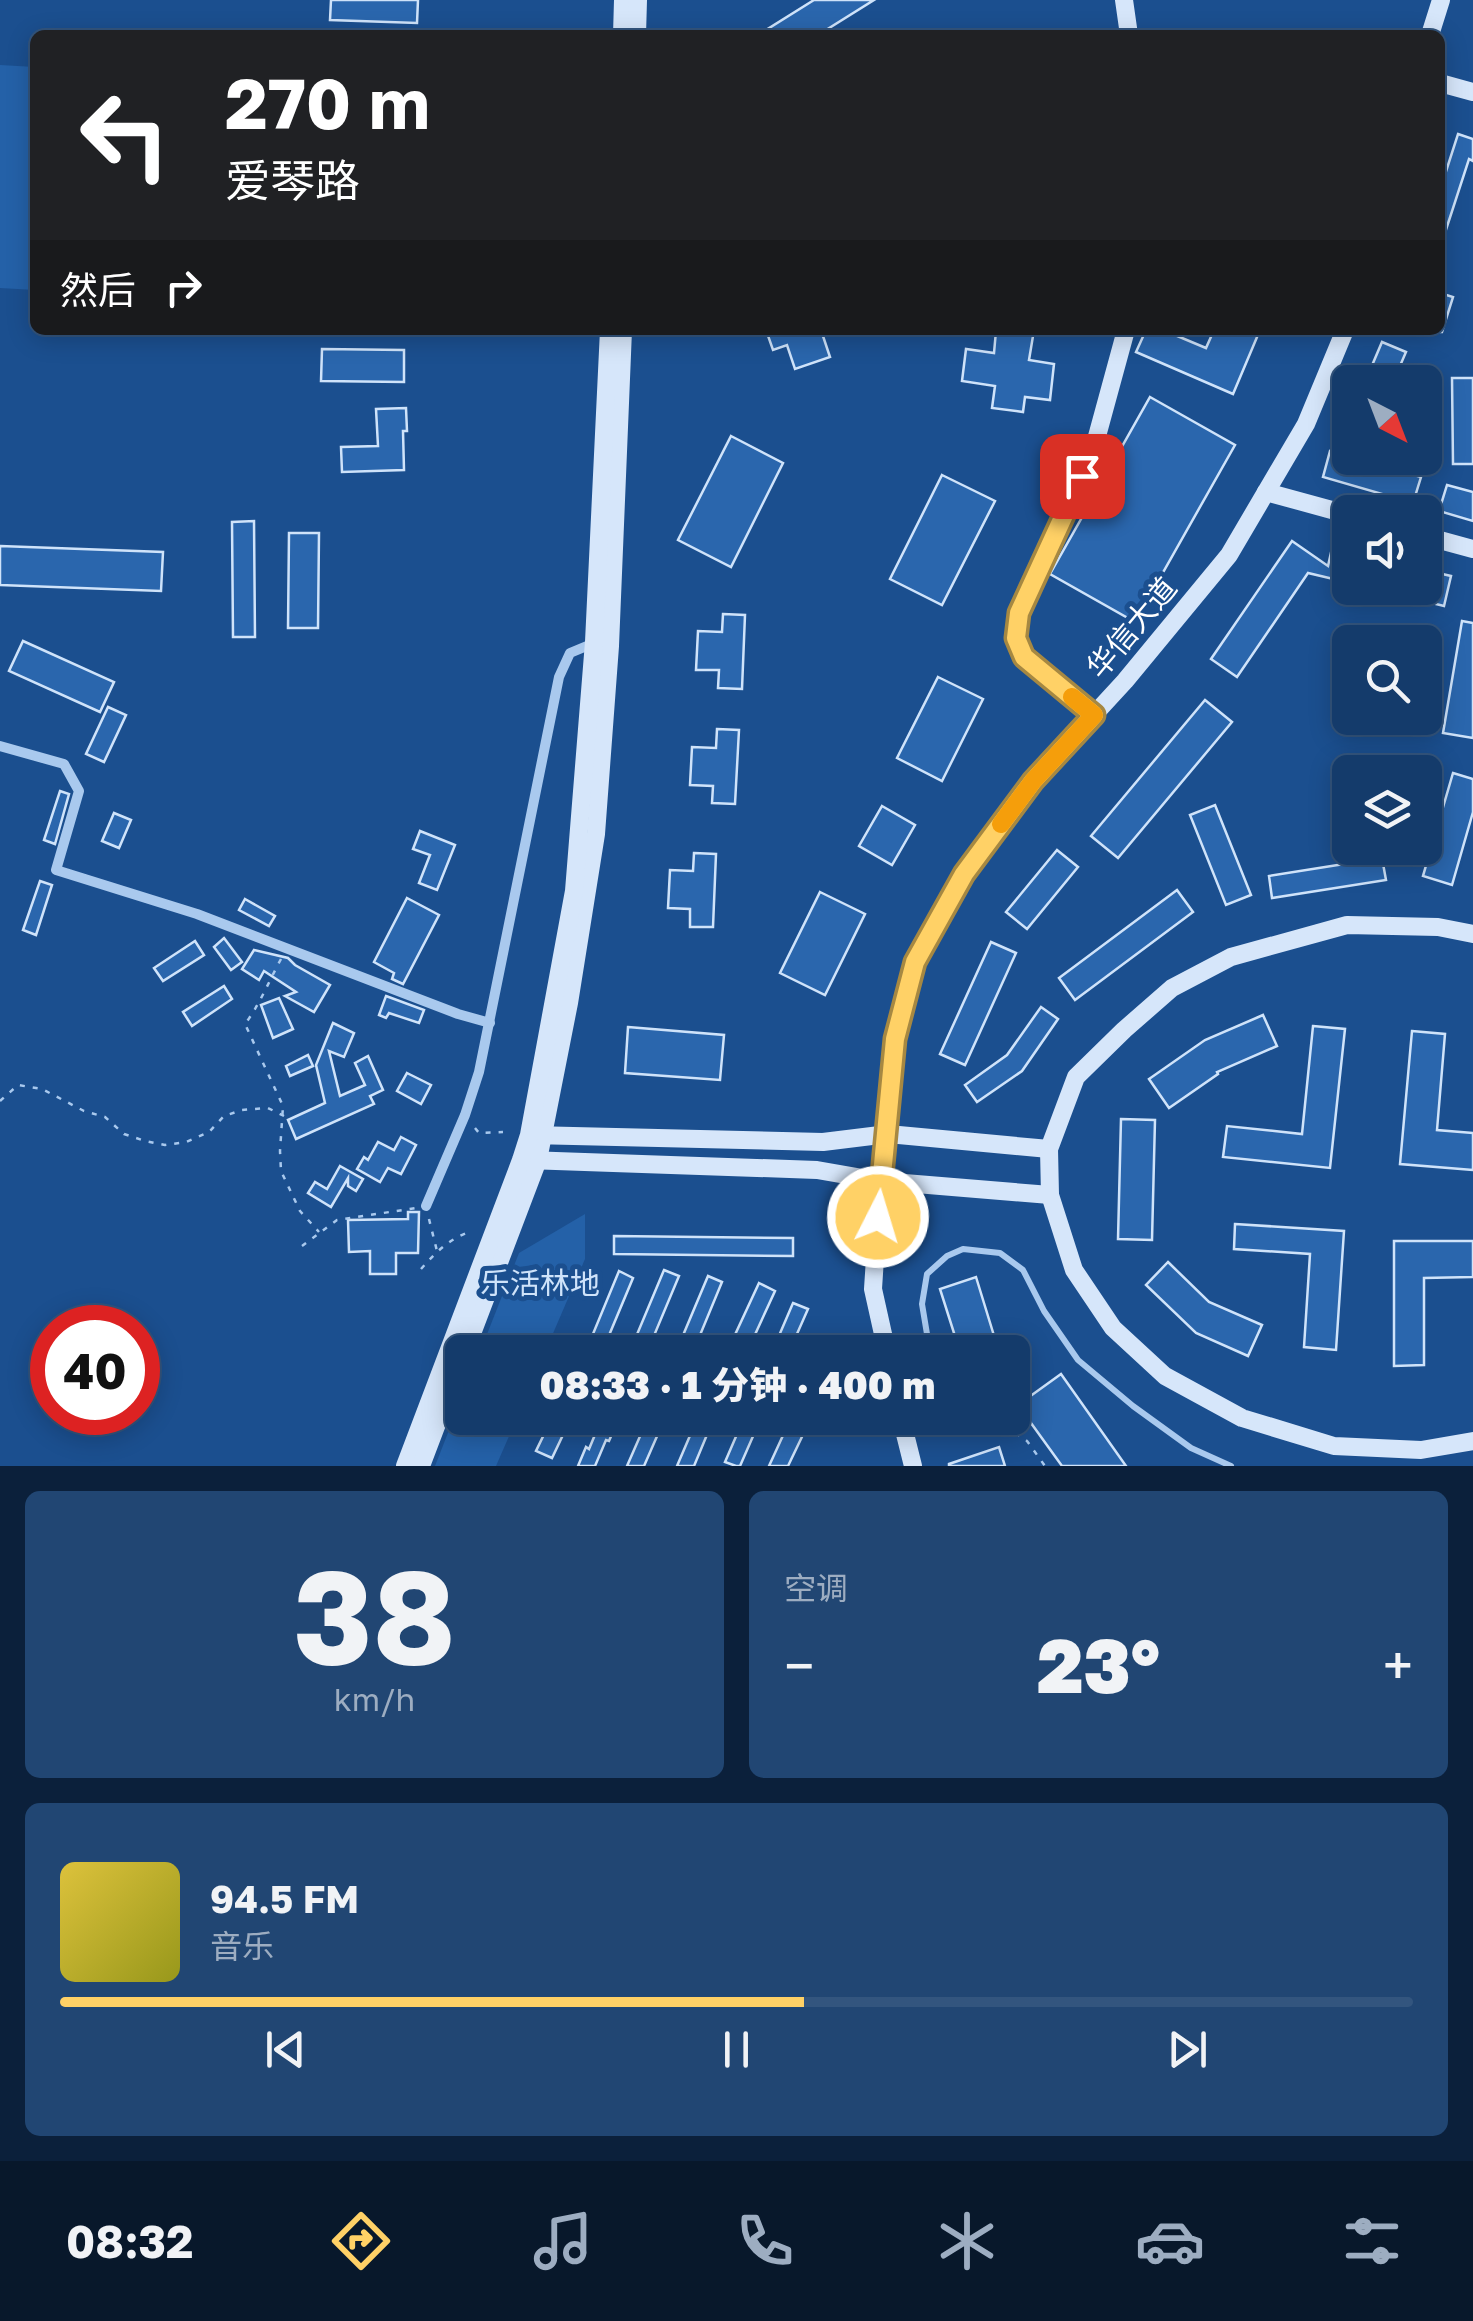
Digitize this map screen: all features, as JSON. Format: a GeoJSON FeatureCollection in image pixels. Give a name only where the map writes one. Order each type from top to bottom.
{"type":"FeatureCollection","features":[{"type":"Feature","properties":{"kind":"street"},"geometry":{"type":"LineString","coordinates":[[622,30],[624,0]]}},
{"type":"Feature","properties":{"kind":"street"},"geometry":{"type":"LineString","coordinates":[[637,30],[638,0]]}},
{"type":"Feature","properties":{"kind":"street"},"geometry":{"type":"LineString","coordinates":[[1124,0],[1128,30]]}},
{"type":"Feature","properties":{"kind":"street"},"geometry":{"type":"LineString","coordinates":[[1432,30],[1441,0]]}},
{"type":"Feature","properties":{"kind":"street"},"geometry":{"type":"LineString","coordinates":[[1445,84],[1473,92]]}},
{"type":"Feature","properties":{"kind":"street"},"geometry":{"type":"LineString","coordinates":[[536,1135],[574,891],[594,642],[609,335]]}},
{"type":"Feature","properties":{"kind":"street"},"geometry":{"type":"LineString","coordinates":[[471,1335],[530,1160],[569,1003],[596,834],[610,646],[623,335]]}},
{"type":"Feature","properties":{"kind":"street"},"geometry":{"type":"LineString","coordinates":[[1094,715],[1024,657],[1016,638],[1019,613],[1094,451],[1125,335]]}},
{"type":"Feature","properties":{"kind":"street","name":"华信大道"},"geometry":{"type":"LineString","coordinates":[[883,1335],[873,1288],[880,1181],[888,1134],[895,1039],[915,962],[964,874],[1033,781],[1229,555],[1306,424],[1343,335]]}},
{"type":"Feature","properties":{"kind":"street"},"geometry":{"type":"LineString","coordinates":[[1266,492],[1332,510]]}},
{"type":"Feature","properties":{"kind":"street"},"geometry":{"type":"LineString","coordinates":[[1442,541],[1473,549]]}},
{"type":"Feature","properties":{"kind":"street"},"geometry":{"type":"LineString","coordinates":[[426,1206],[479,1072],[559,677],[570,653],[594,642]]}},
{"type":"Feature","properties":{"kind":"street"},"geometry":{"type":"LineString","coordinates":[[0,746],[64,764],[79,791],[56,870],[197,914],[490,1023]]}},
{"type":"Feature","properties":{"kind":"street"},"geometry":{"type":"LineString","coordinates":[[1473,934],[1438,927],[1348,925],[1230,957],[1172,988],[1076,1077],[1049,1149],[1050,1195],[1074,1270],[1113,1328],[1164,1376],[1242,1418],[1334,1446],[1421,1450],[1473,1441]]}},
{"type":"Feature","properties":{"kind":"street"},"geometry":{"type":"LineString","coordinates":[[536,1135],[823,1142],[888,1134],[1049,1149]]}},
{"type":"Feature","properties":{"kind":"street"},"geometry":{"type":"LineString","coordinates":[[530,1160],[816,1170],[880,1181],[1050,1195]]}},
{"type":"Feature","properties":{"kind":"street"},"geometry":{"type":"LineString","coordinates":[[405,1466],[530,1160]]}},
{"type":"Feature","properties":{"kind":"street"},"geometry":{"type":"LineString","coordinates":[[421,1466],[445,1404]]}},
{"type":"Feature","properties":{"kind":"street"},"geometry":{"type":"LineString","coordinates":[[905,1435],[914,1466]]}},
{"type":"Feature","properties":{"kind":"lane"},"geometry":{"type":"LineString","coordinates":[[927,1335],[922,1304],[926,1274],[947,1256],[963,1249],[1000,1253],[1024,1270],[1044,1310],[1078,1360],[1191,1448],[1231,1466]]}},
{"type":"Feature","properties":{"kind":"path"},"geometry":{"type":"LineString","coordinates":[[286,949],[245,1024],[283,1106],[282,1171],[300,1211],[319,1232]]}},
{"type":"Feature","properties":{"kind":"path"},"geometry":{"type":"LineString","coordinates":[[0,1101],[18,1085],[42,1089],[84,1111],[105,1117],[124,1134],[164,1145],[186,1142],[209,1132],[224,1116],[242,1110],[268,1108],[284,1116]]}},
{"type":"Feature","properties":{"kind":"path"},"geometry":{"type":"LineString","coordinates":[[465,1115],[478,1133],[503,1132]]}},
{"type":"Feature","properties":{"kind":"path"},"geometry":{"type":"LineString","coordinates":[[302,1246],[337,1220],[426,1206],[436,1251]]}},
{"type":"Feature","properties":{"kind":"path"},"geometry":{"type":"LineString","coordinates":[[421,1269],[436,1251],[470,1232]]}},
{"type":"Feature","properties":{"kind":"path"},"geometry":{"type":"LineString","coordinates":[[1017,1435],[1045,1466]]}},
{"type":"Feature","properties":{"kind":"green space"},"geometry":{"type":"Polygon","coordinates":[[[0,65],[30,67],[30,290],[0,288],[0,65]]]}},
{"type":"Feature","properties":{"kind":"green space","name":"乐活林地"},"geometry":{"type":"Polygon","coordinates":[[[585,1214],[585,1259],[552,1335],[487,1335],[519,1253],[585,1214]]]}},
{"type":"Feature","properties":{"kind":"green space"},"geometry":{"type":"Polygon","coordinates":[[[447,1435],[510,1435],[496,1466],[435,1466],[447,1435]]]}},
{"type":"Feature","properties":{"kind":"building"},"geometry":{"type":"Polygon","coordinates":[[[331,0],[418,0],[417,23],[330,20],[331,0]]]}},
{"type":"Feature","properties":{"kind":"building"},"geometry":{"type":"Polygon","coordinates":[[[814,0],[874,0],[826,30],[766,30],[814,0]]]}},
{"type":"Feature","properties":{"kind":"building"},"geometry":{"type":"Polygon","coordinates":[[[1458,134],[1473,139],[1473,161],[1469,159],[1445,233],[1445,174],[1458,134]]]}},
{"type":"Feature","properties":{"kind":"building"},"geometry":{"type":"Polygon","coordinates":[[[1445,295],[1453,297],[1445,322],[1445,295]]]}},
{"type":"Feature","properties":{"kind":"building"},"geometry":{"type":"Polygon","coordinates":[[[768,335],[823,335],[830,357],[795,369],[787,345],[773,350],[768,335]]]}},
{"type":"Feature","properties":{"kind":"building"},"geometry":{"type":"Polygon","coordinates":[[[996,335],[1033,336],[1029,360],[1054,364],[1050,400],[1025,397],[1023,412],[992,408],[995,386],[962,381],[966,349],[994,353],[996,335]]]}},
{"type":"Feature","properties":{"kind":"building"},"geometry":{"type":"Polygon","coordinates":[[[1144,335],[1175,335],[1206,348],[1212,335],[1258,335],[1233,394],[1136,352],[1144,335]]]}},
{"type":"Feature","properties":{"kind":"building"},"geometry":{"type":"Polygon","coordinates":[[[1382,342],[1406,352],[1400,365],[1372,365],[1382,342]]]}},
{"type":"Feature","properties":{"kind":"building"},"geometry":{"type":"Polygon","coordinates":[[[322,349],[404,350],[404,382],[321,381],[322,349]]]}},
{"type":"Feature","properties":{"kind":"building"},"geometry":{"type":"Polygon","coordinates":[[[1452,378],[1473,378],[1473,464],[1453,464],[1452,378]]]}},
{"type":"Feature","properties":{"kind":"building"},"geometry":{"type":"Polygon","coordinates":[[[1150,397],[1235,445],[1135,622],[1050,574],[1150,397]]]}},
{"type":"Feature","properties":{"kind":"building"},"geometry":{"type":"Polygon","coordinates":[[[406,408],[404,470],[342,472],[341,447],[378,446],[376,409],[406,408]]]}},
{"type":"Feature","properties":{"kind":"building"},"geometry":{"type":"Polygon","coordinates":[[[731,436],[783,463],[731,567],[678,540],[731,436]]]}},
{"type":"Feature","properties":{"kind":"building"},"geometry":{"type":"Polygon","coordinates":[[[1330,451],[1332,475],[1421,477],[1415,495],[1385,495],[1323,477],[1330,451]]]}},
{"type":"Feature","properties":{"kind":"building"},"geometry":{"type":"Polygon","coordinates":[[[942,475],[995,501],[942,605],[890,579],[942,475]]]}},
{"type":"Feature","properties":{"kind":"building"},"geometry":{"type":"Polygon","coordinates":[[[1447,485],[1473,492],[1473,521],[1442,512],[1447,485]]]}},
{"type":"Feature","properties":{"kind":"building"},"geometry":{"type":"Polygon","coordinates":[[[254,521],[255,637],[233,637],[232,522],[254,521]]]}},
{"type":"Feature","properties":{"kind":"building"},"geometry":{"type":"Polygon","coordinates":[[[289,533],[319,533],[318,628],[288,628],[289,533]]]}},
{"type":"Feature","properties":{"kind":"building"},"geometry":{"type":"Polygon","coordinates":[[[1292,541],[1328,566],[1332,548],[1332,579],[1308,573],[1237,677],[1211,659],[1292,541]]]}},
{"type":"Feature","properties":{"kind":"building"},"geometry":{"type":"Polygon","coordinates":[[[0,546],[163,552],[161,591],[0,585],[0,546]]]}},
{"type":"Feature","properties":{"kind":"building"},"geometry":{"type":"Polygon","coordinates":[[[1442,574],[1451,576],[1444,606],[1440,605],[1442,574]]]}},
{"type":"Feature","properties":{"kind":"building"},"geometry":{"type":"Polygon","coordinates":[[[723,614],[745,615],[742,689],[718,688],[719,670],[696,670],[698,631],[722,632],[723,614]]]}},
{"type":"Feature","properties":{"kind":"building"},"geometry":{"type":"Polygon","coordinates":[[[1462,621],[1473,623],[1473,738],[1443,733],[1462,621]]]}},
{"type":"Feature","properties":{"kind":"building"},"geometry":{"type":"Polygon","coordinates":[[[23,641],[114,682],[100,712],[9,671],[23,641]]]}},
{"type":"Feature","properties":{"kind":"building"},"geometry":{"type":"Polygon","coordinates":[[[938,677],[983,699],[942,781],[897,758],[938,677]]]}},
{"type":"Feature","properties":{"kind":"building"},"geometry":{"type":"Polygon","coordinates":[[[1205,700],[1232,722],[1118,858],[1091,836],[1205,700]]]}},
{"type":"Feature","properties":{"kind":"building"},"geometry":{"type":"Polygon","coordinates":[[[108,707],[126,715],[104,762],[86,754],[108,707]]]}},
{"type":"Feature","properties":{"kind":"building"},"geometry":{"type":"Polygon","coordinates":[[[717,729],[739,730],[735,804],[712,803],[713,786],[690,785],[692,747],[716,748],[717,729]]]}},
{"type":"Feature","properties":{"kind":"building"},"geometry":{"type":"Polygon","coordinates":[[[1453,773],[1473,779],[1473,812],[1452,885],[1423,876],[1426,865],[1442,865],[1442,811],[1453,773]]]}},
{"type":"Feature","properties":{"kind":"building"},"geometry":{"type":"Polygon","coordinates":[[[60,791],[69,794],[55,844],[44,840],[60,791]]]}},
{"type":"Feature","properties":{"kind":"building"},"geometry":{"type":"Polygon","coordinates":[[[1215,805],[1251,895],[1226,905],[1190,815],[1215,805]]]}},
{"type":"Feature","properties":{"kind":"building"},"geometry":{"type":"Polygon","coordinates":[[[882,806],[915,825],[892,865],[859,846],[882,806]]]}},
{"type":"Feature","properties":{"kind":"building"},"geometry":{"type":"Polygon","coordinates":[[[114,813],[131,820],[119,848],[102,841],[114,813]]]}},
{"type":"Feature","properties":{"kind":"building"},"geometry":{"type":"Polygon","coordinates":[[[420,831],[455,845],[437,890],[419,883],[430,855],[413,849],[420,831]]]}},
{"type":"Feature","properties":{"kind":"building"},"geometry":{"type":"Polygon","coordinates":[[[1057,850],[1078,867],[1027,929],[1006,912],[1057,850]]]}},
{"type":"Feature","properties":{"kind":"building"},"geometry":{"type":"Polygon","coordinates":[[[694,853],[716,854],[713,927],[690,927],[690,909],[668,908],[670,870],[693,871],[694,853]]]}},
{"type":"Feature","properties":{"kind":"building"},"geometry":{"type":"Polygon","coordinates":[[[1338,865],[1383,865],[1386,880],[1272,898],[1269,876],[1338,865]]]}},
{"type":"Feature","properties":{"kind":"building"},"geometry":{"type":"Polygon","coordinates":[[[40,881],[52,885],[36,935],[23,930],[40,881]]]}},
{"type":"Feature","properties":{"kind":"building"},"geometry":{"type":"Polygon","coordinates":[[[1177,890],[1193,912],[1075,1000],[1059,978],[1177,890]]]}},
{"type":"Feature","properties":{"kind":"building"},"geometry":{"type":"Polygon","coordinates":[[[820,892],[865,914],[825,995],[780,973],[820,892]]]}},
{"type":"Feature","properties":{"kind":"building"},"geometry":{"type":"Polygon","coordinates":[[[407,898],[439,915],[403,984],[392,979],[394,973],[374,962],[407,898]]]}},
{"type":"Feature","properties":{"kind":"building"},"geometry":{"type":"Polygon","coordinates":[[[245,899],[275,916],[269,926],[239,910],[245,899]]]}},
{"type":"Feature","properties":{"kind":"building"},"geometry":{"type":"Polygon","coordinates":[[[224,938],[242,962],[231,970],[214,947],[224,938]]]}},
{"type":"Feature","properties":{"kind":"building"},"geometry":{"type":"Polygon","coordinates":[[[195,941],[204,955],[163,981],[154,968],[195,941]]]}},
{"type":"Feature","properties":{"kind":"building"},"geometry":{"type":"Polygon","coordinates":[[[991,942],[1016,953],[965,1065],[940,1054],[991,942]]]}},
{"type":"Feature","properties":{"kind":"building"},"geometry":{"type":"Polygon","coordinates":[[[254,950],[288,958],[330,985],[314,1012],[285,996],[296,992],[264,971],[259,980],[242,969],[254,950]]]}},
{"type":"Feature","properties":{"kind":"building"},"geometry":{"type":"Polygon","coordinates":[[[224,986],[232,999],[192,1026],[183,1012],[224,986]]]}},
{"type":"Feature","properties":{"kind":"building"},"geometry":{"type":"Polygon","coordinates":[[[386,996],[424,1010],[419,1023],[389,1013],[386,1018],[379,1015],[386,996]]]}},
{"type":"Feature","properties":{"kind":"building"},"geometry":{"type":"Polygon","coordinates":[[[279,998],[293,1029],[273,1038],[261,1005],[279,998]]]}},
{"type":"Feature","properties":{"kind":"building"},"geometry":{"type":"Polygon","coordinates":[[[1041,1007],[1058,1019],[1022,1071],[977,1102],[965,1085],[1007,1055],[1041,1007]]]}},
{"type":"Feature","properties":{"kind":"building"},"geometry":{"type":"Polygon","coordinates":[[[1263,1015],[1277,1046],[1217,1072],[1169,1108],[1149,1079],[1205,1040],[1263,1015]]]}},
{"type":"Feature","properties":{"kind":"building"},"geometry":{"type":"Polygon","coordinates":[[[333,1023],[354,1033],[344,1057],[329,1051],[340,1096],[365,1085],[355,1063],[368,1056],[383,1090],[370,1096],[374,1104],[296,1139],[288,1120],[325,1103],[316,1065],[333,1023]]]}},
{"type":"Feature","properties":{"kind":"building"},"geometry":{"type":"Polygon","coordinates":[[[1313,1026],[1345,1029],[1330,1168],[1223,1157],[1227,1126],[1302,1134],[1313,1026]]]}},
{"type":"Feature","properties":{"kind":"building"},"geometry":{"type":"Polygon","coordinates":[[[628,1027],[724,1035],[720,1080],[625,1073],[628,1027]]]}},
{"type":"Feature","properties":{"kind":"building"},"geometry":{"type":"Polygon","coordinates":[[[1412,1031],[1445,1034],[1437,1130],[1473,1133],[1473,1170],[1400,1164],[1412,1031]]]}},
{"type":"Feature","properties":{"kind":"building"},"geometry":{"type":"Polygon","coordinates":[[[308,1055],[313,1066],[290,1076],[286,1066],[308,1055]]]}},
{"type":"Feature","properties":{"kind":"building"},"geometry":{"type":"Polygon","coordinates":[[[407,1073],[431,1085],[421,1104],[397,1091],[407,1073]]]}},
{"type":"Feature","properties":{"kind":"building"},"geometry":{"type":"Polygon","coordinates":[[[1121,1119],[1155,1120],[1152,1240],[1118,1239],[1121,1119]]]}},
{"type":"Feature","properties":{"kind":"building"},"geometry":{"type":"Polygon","coordinates":[[[401,1137],[416,1145],[401,1174],[388,1168],[380,1182],[357,1169],[364,1157],[368,1160],[378,1142],[394,1150],[401,1137]]]}},
{"type":"Feature","properties":{"kind":"building"},"geometry":{"type":"Polygon","coordinates":[[[340,1166],[363,1179],[356,1191],[348,1186],[348,1178],[331,1207],[308,1193],[315,1182],[327,1189],[340,1166]]]}},
{"type":"Feature","properties":{"kind":"building"},"geometry":{"type":"Polygon","coordinates":[[[408,1212],[419,1212],[418,1253],[396,1253],[396,1274],[370,1274],[370,1251],[349,1252],[348,1220],[408,1219],[408,1212]]]}},
{"type":"Feature","properties":{"kind":"building"},"geometry":{"type":"Polygon","coordinates":[[[1235,1224],[1344,1231],[1336,1350],[1304,1347],[1310,1254],[1234,1249],[1235,1224]]]}},
{"type":"Feature","properties":{"kind":"building"},"geometry":{"type":"Polygon","coordinates":[[[614,1236],[793,1238],[793,1256],[614,1254],[614,1236]]]}},
{"type":"Feature","properties":{"kind":"building"},"geometry":{"type":"Polygon","coordinates":[[[1394,1241],[1473,1241],[1473,1277],[1424,1278],[1424,1365],[1394,1366],[1394,1241]]]}},
{"type":"Feature","properties":{"kind":"building"},"geometry":{"type":"Polygon","coordinates":[[[1168,1262],[1209,1302],[1262,1325],[1248,1356],[1196,1333],[1146,1285],[1168,1262]]]}},
{"type":"Feature","properties":{"kind":"building"},"geometry":{"type":"Polygon","coordinates":[[[664,1270],[679,1276],[654,1335],[637,1335],[664,1270]]]}},
{"type":"Feature","properties":{"kind":"building"},"geometry":{"type":"Polygon","coordinates":[[[619,1271],[633,1278],[609,1335],[593,1335],[619,1271]]]}},
{"type":"Feature","properties":{"kind":"building"},"geometry":{"type":"Polygon","coordinates":[[[708,1276],[722,1282],[700,1335],[683,1335],[708,1276]]]}},
{"type":"Feature","properties":{"kind":"building"},"geometry":{"type":"Polygon","coordinates":[[[976,1277],[994,1335],[955,1335],[940,1289],[976,1277]]]}},
{"type":"Feature","properties":{"kind":"building"},"geometry":{"type":"Polygon","coordinates":[[[759,1283],[775,1291],[755,1335],[735,1335],[759,1283]]]}},
{"type":"Feature","properties":{"kind":"building"},"geometry":{"type":"Polygon","coordinates":[[[793,1303],[808,1309],[797,1335],[779,1335],[793,1303]]]}},
{"type":"Feature","properties":{"kind":"building"},"geometry":{"type":"Polygon","coordinates":[[[1061,1374],[1126,1466],[1062,1466],[1030,1422],[1030,1396],[1061,1374]]]}},
{"type":"Feature","properties":{"kind":"building"},"geometry":{"type":"Polygon","coordinates":[[[544,1435],[563,1435],[552,1458],[536,1451],[544,1435]]]}},
{"type":"Feature","properties":{"kind":"building"},"geometry":{"type":"Polygon","coordinates":[[[595,1435],[612,1435],[595,1466],[578,1466],[586,1447],[589,1449],[595,1435]]]}},
{"type":"Feature","properties":{"kind":"building"},"geometry":{"type":"Polygon","coordinates":[[[641,1435],[658,1435],[644,1466],[627,1466],[641,1435]]]}},
{"type":"Feature","properties":{"kind":"building"},"geometry":{"type":"Polygon","coordinates":[[[690,1435],[707,1435],[694,1466],[677,1466],[690,1435]]]}},
{"type":"Feature","properties":{"kind":"building"},"geometry":{"type":"Polygon","coordinates":[[[737,1435],[754,1435],[740,1466],[725,1462],[737,1435]]]}},
{"type":"Feature","properties":{"kind":"building"},"geometry":{"type":"Polygon","coordinates":[[[783,1435],[803,1435],[788,1466],[769,1466],[783,1435]]]}},
{"type":"Feature","properties":{"kind":"building"},"geometry":{"type":"Polygon","coordinates":[[[999,1447],[1005,1466],[949,1466],[949,1464],[999,1447]]]}},
{"type":"Feature","properties":{"kind":"slow traffic"},"geometry":{"type":"LineString","coordinates":[[1001,824],[1033,781],[1094,715],[1072,697]]}},
{"type":"Feature","properties":{"kind":"route"},"geometry":{"type":"LineString","coordinates":[[878,1217],[895,1039],[915,962],[964,874],[1033,781],[1094,715],[1024,657],[1016,638],[1019,613],[1082,476]]}}]}
